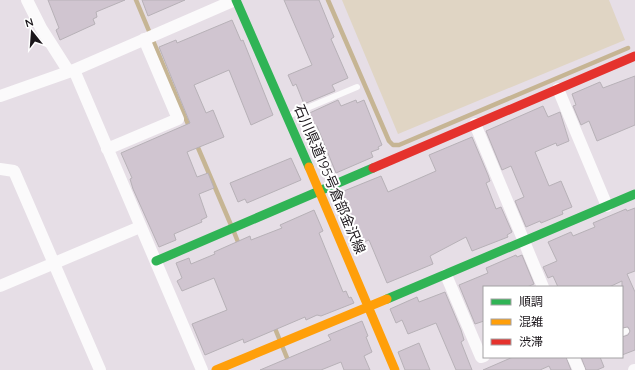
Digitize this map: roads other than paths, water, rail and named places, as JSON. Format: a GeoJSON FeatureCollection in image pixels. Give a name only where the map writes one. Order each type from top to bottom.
{"type":"FeatureCollection","features":[{"type":"Feature","properties":{"kind":"street"},"geometry":{"type":"LineString","coordinates":[[27,0],[41,28],[71,71],[107,149],[202,370]]}},
{"type":"Feature","properties":{"kind":"street"},"geometry":{"type":"LineString","coordinates":[[0,96],[71,71],[236,0]]}},
{"type":"Feature","properties":{"kind":"street","name":"石川県道195号倉部金沢線"},"geometry":{"type":"LineString","coordinates":[[236,0],[320,190],[395,370]]}},
{"type":"Feature","properties":{"kind":"street"},"geometry":{"type":"LineString","coordinates":[[107,149],[178,119],[149,37]]}},
{"type":"Feature","properties":{"kind":"street"},"geometry":{"type":"LineString","coordinates":[[156,262],[320,190],[635,56]]}},
{"type":"Feature","properties":{"kind":"street"},"geometry":{"type":"LineString","coordinates":[[558,88],[607,206]]}},
{"type":"Feature","properties":{"kind":"street"},"geometry":{"type":"LineString","coordinates":[[474,124],[543,286]]}},
{"type":"Feature","properties":{"kind":"street"},"geometry":{"type":"LineString","coordinates":[[0,169],[14,171],[100,370]]}},
{"type":"Feature","properties":{"kind":"street"},"geometry":{"type":"LineString","coordinates":[[216,370],[369,308],[635,194]]}},
{"type":"Feature","properties":{"kind":"street"},"geometry":{"type":"LineString","coordinates":[[0,286],[140,227]]}},
{"type":"Feature","properties":{"kind":"street"},"geometry":{"type":"LineString","coordinates":[[446,275],[481,357],[483,356]]}},
{"type":"Feature","properties":{"kind":"street"},"geometry":{"type":"LineString","coordinates":[[574,358],[579,370]]}},
{"type":"Feature","properties":{"kind":"lane"},"geometry":{"type":"LineString","coordinates":[[288,116],[357,87]]}},
{"type":"Feature","properties":{"kind":"waterway"},"geometry":{"type":"LineString","coordinates":[[136,0],[190,129]]}},
{"type":"Feature","properties":{"kind":"waterway"},"geometry":{"type":"LineString","coordinates":[[328,0],[389,141],[393,145],[399,145],[628,48]]}},
{"type":"Feature","properties":{"kind":"waterway"},"geometry":{"type":"LineString","coordinates":[[196,143],[231,225]]}},
{"type":"Feature","properties":{"kind":"waterway"},"geometry":{"type":"LineString","coordinates":[[234,232],[240,247]]}},
{"type":"Feature","properties":{"kind":"waterway"},"geometry":{"type":"LineString","coordinates":[[274,326],[292,370]]}}]}
